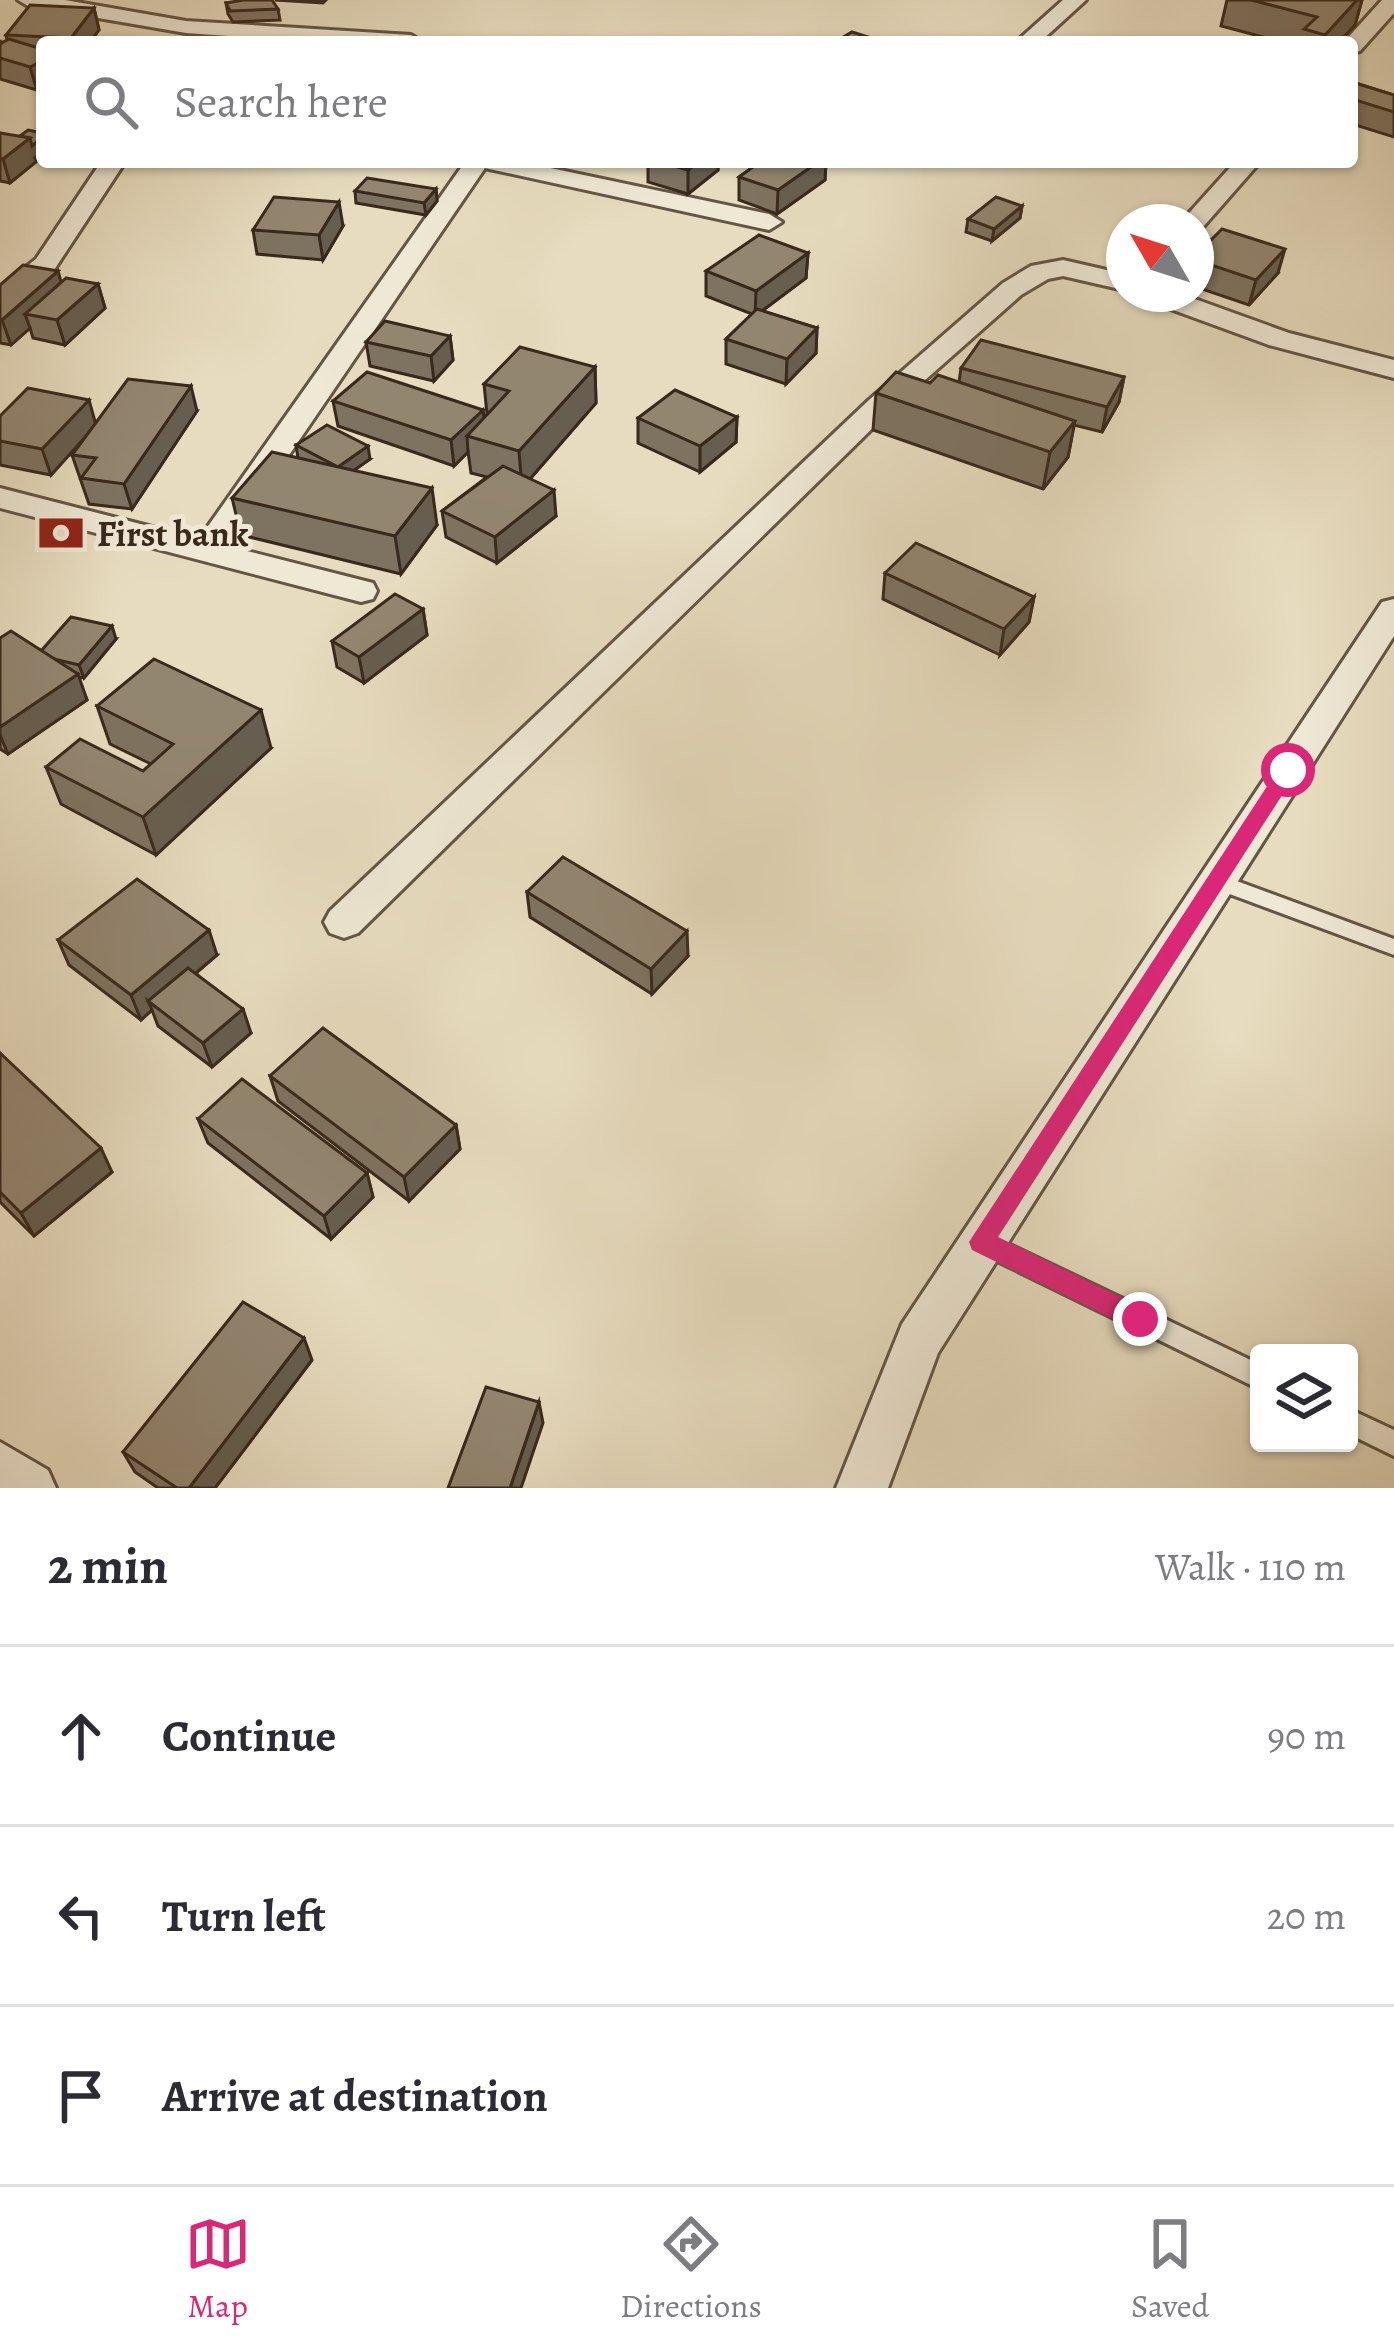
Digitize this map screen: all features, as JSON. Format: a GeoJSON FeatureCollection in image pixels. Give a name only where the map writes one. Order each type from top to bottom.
{"type":"FeatureCollection","features":[{"type":"Feature","properties":{"kind":"street"},"geometry":{"type":"LineString","coordinates":[[28,0],[180,34],[238,36]]}},
{"type":"Feature","properties":{"kind":"street"},"geometry":{"type":"LineString","coordinates":[[1034,36],[1076,0]]}},
{"type":"Feature","properties":{"kind":"street"},"geometry":{"type":"LineString","coordinates":[[1358,39],[1394,0]]}},
{"type":"Feature","properties":{"kind":"street"},"geometry":{"type":"LineString","coordinates":[[180,34],[200,7]]}},
{"type":"Feature","properties":{"kind":"street"},"geometry":{"type":"LineString","coordinates":[[0,300],[45,264],[109,168]]}},
{"type":"Feature","properties":{"kind":"street"},"geometry":{"type":"LineString","coordinates":[[208,550],[473,168]]}},
{"type":"Feature","properties":{"kind":"street"},"geometry":{"type":"LineString","coordinates":[[516,168],[770,222]]}},
{"type":"Feature","properties":{"kind":"street"},"geometry":{"type":"LineString","coordinates":[[1210,204],[1243,168]]}},
{"type":"Feature","properties":{"kind":"street"},"geometry":{"type":"LineString","coordinates":[[344,922],[879,406],[1012,289],[1040,272],[1064,268],[1106,278]]}},
{"type":"Feature","properties":{"kind":"street"},"geometry":{"type":"LineString","coordinates":[[1206,312],[1280,339],[1394,369]]}},
{"type":"Feature","properties":{"kind":"street"},"geometry":{"type":"LineString","coordinates":[[0,498],[361,591]]}},
{"type":"Feature","properties":{"kind":"street"},"geometry":{"type":"LineString","coordinates":[[862,1488],[919,1340],[1394,610]]}},
{"type":"Feature","properties":{"kind":"street"},"geometry":{"type":"LineString","coordinates":[[0,1467],[30,1488]]}},
{"type":"Feature","properties":{"kind":"lane"},"geometry":{"type":"LineString","coordinates":[[1215,881],[1394,947]]}},
{"type":"Feature","properties":{"kind":"lane"},"geometry":{"type":"LineString","coordinates":[[981,1242],[1250,1373]]}},
{"type":"Feature","properties":{"kind":"lane"},"geometry":{"type":"LineString","coordinates":[[1358,1425],[1394,1443]]}},
{"type":"Feature","properties":{"kind":"building"},"geometry":{"type":"Polygon","coordinates":[[[272,0],[278,9],[230,11],[226,3],[272,0]]]}},
{"type":"Feature","properties":{"kind":"building"},"geometry":{"type":"Polygon","coordinates":[[[1251,0],[1357,0],[1325,35],[1304,29],[1317,17],[1251,0]]]}},
{"type":"Feature","properties":{"kind":"building"},"geometry":{"type":"Polygon","coordinates":[[[30,5],[94,8],[73,36],[6,35],[30,5]]]}},
{"type":"Feature","properties":{"kind":"building"},"geometry":{"type":"Polygon","coordinates":[[[9,39],[36,47],[36,64],[30,67],[0,58],[0,44],[9,39]]]}},
{"type":"Feature","properties":{"kind":"building"},"geometry":{"type":"Polygon","coordinates":[[[1358,84],[1394,95],[1394,112],[1358,101],[1358,84]]]}},
{"type":"Feature","properties":{"kind":"building"},"geometry":{"type":"Polygon","coordinates":[[[28,130],[36,132],[36,142],[32,146],[30,138],[20,136],[28,130]]]}},
{"type":"Feature","properties":{"kind":"building"},"geometry":{"type":"Polygon","coordinates":[[[0,133],[30,138],[0,159],[0,133]]]}},
{"type":"Feature","properties":{"kind":"building"},"geometry":{"type":"Polygon","coordinates":[[[752,168],[809,168],[778,190],[739,177],[752,168]]]}},
{"type":"Feature","properties":{"kind":"building"},"geometry":{"type":"Polygon","coordinates":[[[367,178],[436,189],[424,203],[355,191],[367,178]]]}},
{"type":"Feature","properties":{"kind":"building"},"geometry":{"type":"Polygon","coordinates":[[[274,197],[339,202],[319,235],[253,230],[274,197]]]}},
{"type":"Feature","properties":{"kind":"building"},"geometry":{"type":"Polygon","coordinates":[[[996,197],[1022,206],[994,229],[968,219],[996,197]]]}},
{"type":"Feature","properties":{"kind":"building"},"geometry":{"type":"Polygon","coordinates":[[[1222,229],[1285,249],[1256,280],[1214,266],[1214,237],[1222,229]]]}},
{"type":"Feature","properties":{"kind":"building"},"geometry":{"type":"Polygon","coordinates":[[[759,235],[808,253],[756,291],[706,271],[759,235]]]}},
{"type":"Feature","properties":{"kind":"building"},"geometry":{"type":"Polygon","coordinates":[[[23,265],[58,271],[0,320],[0,285],[23,265]]]}},
{"type":"Feature","properties":{"kind":"building"},"geometry":{"type":"Polygon","coordinates":[[[66,278],[98,284],[57,320],[25,314],[66,278]]]}},
{"type":"Feature","properties":{"kind":"building"},"geometry":{"type":"Polygon","coordinates":[[[757,309],[817,328],[787,359],[726,339],[757,309]]]}},
{"type":"Feature","properties":{"kind":"building"},"geometry":{"type":"Polygon","coordinates":[[[385,321],[450,336],[431,356],[366,342],[385,321]]]}},
{"type":"Feature","properties":{"kind":"building"},"geometry":{"type":"Polygon","coordinates":[[[981,340],[1124,377],[1107,407],[961,368],[981,340]]]}},
{"type":"Feature","properties":{"kind":"building"},"geometry":{"type":"Polygon","coordinates":[[[520,347],[595,367],[519,451],[467,436],[509,391],[484,384],[520,347]]]}},
{"type":"Feature","properties":{"kind":"building"},"geometry":{"type":"Polygon","coordinates":[[[367,372],[483,410],[451,440],[333,401],[367,372]]]}},
{"type":"Feature","properties":{"kind":"building"},"geometry":{"type":"Polygon","coordinates":[[[896,372],[930,383],[938,375],[1075,421],[1050,452],[876,393],[896,372]]]}},
{"type":"Feature","properties":{"kind":"building"},"geometry":{"type":"Polygon","coordinates":[[[128,379],[191,386],[124,484],[81,478],[96,458],[72,455],[128,379]]]}},
{"type":"Feature","properties":{"kind":"building"},"geometry":{"type":"Polygon","coordinates":[[[28,388],[89,400],[42,449],[0,441],[0,416],[28,388]]]}},
{"type":"Feature","properties":{"kind":"building"},"geometry":{"type":"Polygon","coordinates":[[[675,390],[737,417],[700,446],[638,418],[675,390]]]}},
{"type":"Feature","properties":{"kind":"building"},"geometry":{"type":"Polygon","coordinates":[[[327,425],[368,446],[338,467],[296,445],[327,425]]]}},
{"type":"Feature","properties":{"kind":"building"},"geometry":{"type":"Polygon","coordinates":[[[272,452],[432,488],[395,536],[232,498],[272,452]]]}},
{"type":"Feature","properties":{"kind":"building"},"geometry":{"type":"Polygon","coordinates":[[[503,466],[554,490],[495,537],[442,511],[503,466]]]}},
{"type":"Feature","properties":{"kind":"building"},"geometry":{"type":"Polygon","coordinates":[[[916,543],[1034,597],[1004,629],[885,573],[916,543]]]}},
{"type":"Feature","properties":{"kind":"building"},"geometry":{"type":"Polygon","coordinates":[[[395,594],[423,609],[359,657],[332,641],[395,594]]]}},
{"type":"Feature","properties":{"kind":"building"},"geometry":{"type":"Polygon","coordinates":[[[71,617],[112,626],[79,665],[41,651],[71,617]]]}},
{"type":"Feature","properties":{"kind":"building"},"geometry":{"type":"Polygon","coordinates":[[[11,631],[78,674],[0,727],[0,638],[11,631]]]}},
{"type":"Feature","properties":{"kind":"building"},"geometry":{"type":"Polygon","coordinates":[[[154,659],[261,710],[143,817],[46,767],[80,739],[143,771],[173,744],[97,706],[154,659]]]}},
{"type":"Feature","properties":{"kind":"building"},"geometry":{"type":"Polygon","coordinates":[[[563,857],[687,931],[651,969],[527,892],[563,857]]]}},
{"type":"Feature","properties":{"kind":"building"},"geometry":{"type":"Polygon","coordinates":[[[137,879],[209,930],[131,995],[58,940],[137,879]]]}},
{"type":"Feature","properties":{"kind":"building"},"geometry":{"type":"Polygon","coordinates":[[[188,968],[243,1009],[203,1043],[148,1001],[188,968]]]}},
{"type":"Feature","properties":{"kind":"building"},"geometry":{"type":"Polygon","coordinates":[[[323,1028],[456,1125],[404,1177],[270,1076],[323,1028]]]}},
{"type":"Feature","properties":{"kind":"building"},"geometry":{"type":"Polygon","coordinates":[[[0,1053],[101,1148],[21,1213],[0,1192],[0,1053]]]}},
{"type":"Feature","properties":{"kind":"building"},"geometry":{"type":"Polygon","coordinates":[[[242,1079],[367,1173],[324,1216],[198,1119],[242,1079]]]}},
{"type":"Feature","properties":{"kind":"building"},"geometry":{"type":"Polygon","coordinates":[[[243,1302],[304,1338],[189,1488],[177,1488],[123,1452],[243,1302]]]}},
{"type":"Feature","properties":{"kind":"building"},"geometry":{"type":"Polygon","coordinates":[[[486,1387],[539,1402],[510,1488],[448,1488],[486,1387]]]}},
{"type":"Feature","properties":{"kind":"place","name":"First bank"},"geometry":{"type":"Point","coordinates":[61,533]}},
{"type":"Feature","properties":{"kind":"route"},"geometry":{"type":"LineString","coordinates":[[1140,1319],[981,1242],[1288,770]]}}]}
